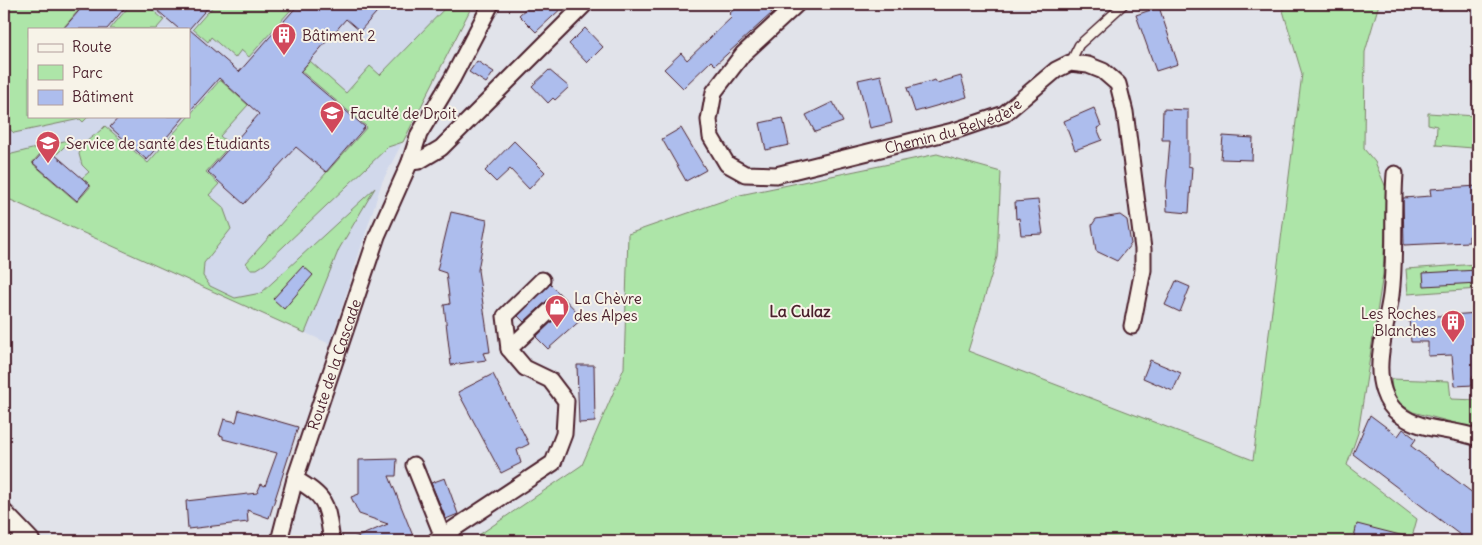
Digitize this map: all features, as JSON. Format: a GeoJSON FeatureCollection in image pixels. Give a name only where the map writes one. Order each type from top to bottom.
{"type":"FeatureCollection","features":[{"type":"Feature","properties":{"kind":"street","name":"Route de la Cascade"},"geometry":{"type":"LineString","coordinates":[[279,541],[295,479],[376,236],[398,192],[419,134],[452,79],[490,4]]}},
{"type":"Feature","properties":{"kind":"street"},"geometry":{"type":"LineString","coordinates":[[410,162],[419,161],[441,148],[585,4]]}},
{"type":"Feature","properties":{"kind":"street","name":"Chemin du Belvédère"},"geometry":{"type":"LineString","coordinates":[[796,4],[743,54],[714,92],[709,120],[711,137],[727,164],[745,174],[776,175],[980,123],[1004,114],[1056,70],[1070,63]]}},
{"type":"Feature","properties":{"kind":"street"},"geometry":{"type":"LineString","coordinates":[[1070,63],[1095,68],[1118,84],[1125,112],[1143,270],[1132,326]]}},
{"type":"Feature","properties":{"kind":"street"},"geometry":{"type":"LineString","coordinates":[[1394,174],[1392,211],[1395,240],[1392,277],[1380,363],[1382,383],[1388,404],[1408,420],[1478,438]]}},
{"type":"Feature","properties":{"kind":"street"},"geometry":{"type":"LineString","coordinates":[[414,465],[439,539],[553,463],[564,434],[566,401],[550,380],[525,368],[509,349],[505,316],[542,280]]}},
{"type":"Feature","properties":{"kind":"street"},"geometry":{"type":"LineString","coordinates":[[509,349],[556,305]]}},
{"type":"Feature","properties":{"kind":"street"},"geometry":{"type":"LineString","coordinates":[[295,479],[316,490],[324,502],[332,541]]}},
{"type":"Feature","properties":{"kind":"street"},"geometry":{"type":"LineString","coordinates":[[7,525],[29,541]]}},
{"type":"Feature","properties":{"kind":"lane"},"geometry":{"type":"LineString","coordinates":[[1070,63],[1079,45],[1124,4]]}},
{"type":"Feature","properties":{"kind":"shaded area"},"geometry":{"type":"Polygon","coordinates":[[[4,4],[473,4],[382,182],[330,344],[4,197],[4,4]]]}},
{"type":"Feature","properties":{"kind":"green space"},"geometry":{"type":"Polygon","coordinates":[[[4,4],[37,4],[41,7],[45,4],[84,4],[65,28],[28,28],[28,118],[87,118],[83,122],[80,119],[14,133],[4,124],[4,4]]]}},
{"type":"Feature","properties":{"kind":"green space"},"geometry":{"type":"Polygon","coordinates":[[[131,4],[146,4],[164,20],[157,28],[111,28],[131,4]]]}},
{"type":"Feature","properties":{"kind":"green space"},"geometry":{"type":"Polygon","coordinates":[[[215,4],[296,4],[249,57],[241,50],[235,58],[211,37],[208,42],[193,29],[215,4]]]}},
{"type":"Feature","properties":{"kind":"green space"},"geometry":{"type":"Polygon","coordinates":[[[449,4],[473,4],[403,142],[388,147],[265,264],[257,269],[250,269],[246,263],[367,127],[301,71],[310,61],[346,93],[370,66],[380,75],[449,4]]]}},
{"type":"Feature","properties":{"kind":"green space"},"geometry":{"type":"Polygon","coordinates":[[[1281,4],[1379,4],[1365,52],[1364,149],[1375,162],[1387,190],[1383,274],[1358,433],[1347,465],[1417,519],[1411,541],[470,541],[582,465],[624,368],[628,234],[740,195],[937,154],[1001,172],[997,257],[968,351],[1253,460],[1302,74],[1281,4]]]}},
{"type":"Feature","properties":{"kind":"green space"},"geometry":{"type":"Polygon","coordinates":[[[220,80],[248,105],[220,136],[230,145],[206,172],[219,184],[209,195],[223,207],[231,229],[204,263],[203,276],[210,286],[235,298],[261,293],[375,188],[339,249],[305,333],[4,197],[4,156],[72,139],[56,155],[46,147],[32,163],[77,202],[91,186],[82,178],[89,172],[82,165],[79,154],[90,138],[105,126],[148,163],[187,118],[190,118],[190,115],[220,80]]]}},
{"type":"Feature","properties":{"kind":"green space"},"geometry":{"type":"Polygon","coordinates":[[[1428,113],[1476,116],[1473,148],[1436,145],[1437,126],[1428,124],[1428,113]]]}},
{"type":"Feature","properties":{"kind":"green space"},"geometry":{"type":"Polygon","coordinates":[[[1478,264],[1478,289],[1408,294],[1406,269],[1478,264]]]}},
{"type":"Feature","properties":{"kind":"green space"},"geometry":{"type":"Polygon","coordinates":[[[1391,379],[1449,381],[1451,399],[1478,400],[1478,429],[1413,412],[1393,399],[1391,379]]]}},
{"type":"Feature","properties":{"kind":"building"},"geometry":{"type":"Polygon","coordinates":[[[85,4],[128,4],[108,28],[64,28],[85,4]]]}},
{"type":"Feature","properties":{"kind":"building"},"geometry":{"type":"Polygon","coordinates":[[[150,4],[211,4],[190,28],[178,28],[150,4]]]}},
{"type":"Feature","properties":{"kind":"building"},"geometry":{"type":"Polygon","coordinates":[[[299,4],[384,4],[360,31],[346,19],[300,72],[365,127],[326,172],[296,147],[244,204],[208,172],[259,114],[219,78],[190,111],[190,30],[239,72],[299,4]]]}},
{"type":"Feature","properties":{"kind":"building"},"geometry":{"type":"Polygon","coordinates":[[[531,4],[566,4],[536,32],[519,15],[531,4]]]}},
{"type":"Feature","properties":{"kind":"building"},"geometry":{"type":"Polygon","coordinates":[[[740,4],[762,4],[772,13],[715,65],[711,61],[683,88],[664,69],[681,53],[687,60],[732,17],[729,14],[740,4]]]}},
{"type":"Feature","properties":{"kind":"building"},"geometry":{"type":"Polygon","coordinates":[[[1159,7],[1178,64],[1156,71],[1136,15],[1159,7]]]}},
{"type":"Feature","properties":{"kind":"building"},"geometry":{"type":"Polygon","coordinates":[[[585,28],[603,47],[587,63],[569,44],[585,28]]]}},
{"type":"Feature","properties":{"kind":"building"},"geometry":{"type":"Polygon","coordinates":[[[477,61],[494,72],[486,83],[469,72],[477,61]]]}},
{"type":"Feature","properties":{"kind":"building"},"geometry":{"type":"Polygon","coordinates":[[[549,70],[569,87],[555,100],[553,98],[548,103],[532,86],[549,70]]]}},
{"type":"Feature","properties":{"kind":"building"},"geometry":{"type":"Polygon","coordinates":[[[881,75],[892,123],[870,128],[858,80],[881,75]]]}},
{"type":"Feature","properties":{"kind":"building"},"geometry":{"type":"Polygon","coordinates":[[[961,76],[967,97],[915,112],[907,88],[935,80],[937,83],[961,76]]]}},
{"type":"Feature","properties":{"kind":"building"},"geometry":{"type":"Polygon","coordinates":[[[833,102],[843,122],[815,132],[806,115],[833,102]]]}},
{"type":"Feature","properties":{"kind":"building"},"geometry":{"type":"Polygon","coordinates":[[[1094,108],[1101,126],[1097,128],[1102,140],[1075,150],[1064,121],[1094,108]]]}},
{"type":"Feature","properties":{"kind":"building"},"geometry":{"type":"Polygon","coordinates":[[[1163,109],[1188,110],[1188,166],[1192,167],[1189,213],[1167,211],[1166,188],[1170,140],[1162,140],[1163,109]]]}},
{"type":"Feature","properties":{"kind":"building"},"geometry":{"type":"Polygon","coordinates":[[[118,118],[183,118],[147,160],[110,127],[118,118]]]}},
{"type":"Feature","properties":{"kind":"building"},"geometry":{"type":"Polygon","coordinates":[[[783,118],[789,145],[766,150],[760,123],[783,118]]]}},
{"type":"Feature","properties":{"kind":"building"},"geometry":{"type":"Polygon","coordinates":[[[681,128],[706,170],[686,181],[662,139],[681,128]]]}},
{"type":"Feature","properties":{"kind":"building"},"geometry":{"type":"Polygon","coordinates":[[[1223,136],[1253,138],[1252,160],[1221,159],[1223,136]]]}},
{"type":"Feature","properties":{"kind":"building"},"geometry":{"type":"Polygon","coordinates":[[[514,141],[545,172],[529,189],[510,169],[496,182],[485,171],[514,141]]]}},
{"type":"Feature","properties":{"kind":"building"},"geometry":{"type":"Polygon","coordinates":[[[47,148],[90,185],[77,201],[33,163],[47,148]]]}},
{"type":"Feature","properties":{"kind":"building"},"geometry":{"type":"Polygon","coordinates":[[[1478,186],[1478,235],[1469,236],[1469,242],[1404,245],[1403,198],[1431,196],[1430,189],[1478,186]]]}},
{"type":"Feature","properties":{"kind":"building"},"geometry":{"type":"Polygon","coordinates":[[[1038,200],[1043,234],[1021,235],[1019,218],[1016,219],[1015,202],[1038,200]]]}},
{"type":"Feature","properties":{"kind":"building"},"geometry":{"type":"Polygon","coordinates":[[[451,212],[487,220],[478,270],[490,352],[483,353],[486,360],[451,365],[444,305],[450,304],[446,273],[437,270],[451,212]]]}},
{"type":"Feature","properties":{"kind":"building"},"geometry":{"type":"Polygon","coordinates":[[[1120,215],[1127,220],[1131,244],[1117,261],[1096,251],[1092,225],[1096,219],[1120,215]]]}},
{"type":"Feature","properties":{"kind":"building"},"geometry":{"type":"Polygon","coordinates":[[[303,266],[313,275],[284,309],[273,299],[303,266]]]}},
{"type":"Feature","properties":{"kind":"building"},"geometry":{"type":"Polygon","coordinates":[[[1478,270],[1478,283],[1424,286],[1423,273],[1478,270]]]}},
{"type":"Feature","properties":{"kind":"building"},"geometry":{"type":"Polygon","coordinates":[[[1176,281],[1190,287],[1180,312],[1165,305],[1176,281]]]}},
{"type":"Feature","properties":{"kind":"building"},"geometry":{"type":"Polygon","coordinates":[[[550,284],[583,318],[548,349],[536,337],[563,311],[565,307],[563,299],[558,296],[550,298],[524,322],[518,316],[550,284]]]}},
{"type":"Feature","properties":{"kind":"building","name":"Les Roches Blanches"},"geometry":{"type":"Polygon","coordinates":[[[1478,313],[1478,376],[1472,377],[1473,385],[1455,386],[1452,355],[1428,356],[1428,342],[1411,342],[1409,318],[1478,313]]]}},
{"type":"Feature","properties":{"kind":"building"},"geometry":{"type":"Polygon","coordinates":[[[1150,360],[1181,373],[1173,391],[1143,378],[1150,360]]]}},
{"type":"Feature","properties":{"kind":"building"},"geometry":{"type":"Polygon","coordinates":[[[577,365],[594,365],[595,422],[579,423],[577,365]]]}},
{"type":"Feature","properties":{"kind":"building"},"geometry":{"type":"Polygon","coordinates":[[[493,374],[529,444],[517,450],[521,463],[501,473],[458,392],[493,374]]]}},
{"type":"Feature","properties":{"kind":"building"},"geometry":{"type":"Polygon","coordinates":[[[239,410],[298,427],[269,518],[247,510],[248,522],[188,529],[186,501],[257,493],[261,484],[265,486],[277,453],[223,439],[223,436],[219,435],[224,419],[236,422],[239,410]]]}},
{"type":"Feature","properties":{"kind":"building"},"geometry":{"type":"Polygon","coordinates":[[[1370,415],[1398,436],[1403,429],[1416,439],[1411,446],[1478,497],[1478,541],[1468,541],[1353,454],[1370,415]]]}},
{"type":"Feature","properties":{"kind":"building"},"geometry":{"type":"Polygon","coordinates":[[[397,459],[396,476],[389,476],[413,536],[401,541],[348,541],[388,524],[359,514],[351,497],[359,494],[359,460],[397,459]]]}},
{"type":"Feature","properties":{"kind":"building"},"geometry":{"type":"Polygon","coordinates":[[[445,478],[458,514],[446,519],[431,483],[445,478]]]}},
{"type":"Feature","properties":{"kind":"building"},"geometry":{"type":"Polygon","coordinates":[[[1357,524],[1404,536],[1403,541],[1353,541],[1357,524]]]}},
{"type":"Feature","properties":{"kind":"place","name":"Bâtiment 2"},"geometry":{"type":"Point","coordinates":[284,56]}},
{"type":"Feature","properties":{"kind":"place","name":"Faculté de Droit"},"geometry":{"type":"Point","coordinates":[332,134]}},
{"type":"Feature","properties":{"kind":"place","name":"Service de santé des Étudiants"},"geometry":{"type":"Point","coordinates":[48,164]}},
{"type":"Feature","properties":{"kind":"place","name":"La Chèvre des Alpes"},"geometry":{"type":"Point","coordinates":[557,328]}},
{"type":"Feature","properties":{"kind":"place","name":"Les Roches Blanches"},"geometry":{"type":"Point","coordinates":[1453,343]}},
{"type":"Feature","properties":{"kind":"district","name":"La Culaz"},"geometry":{"type":"Point","coordinates":[800,311]}}]}
